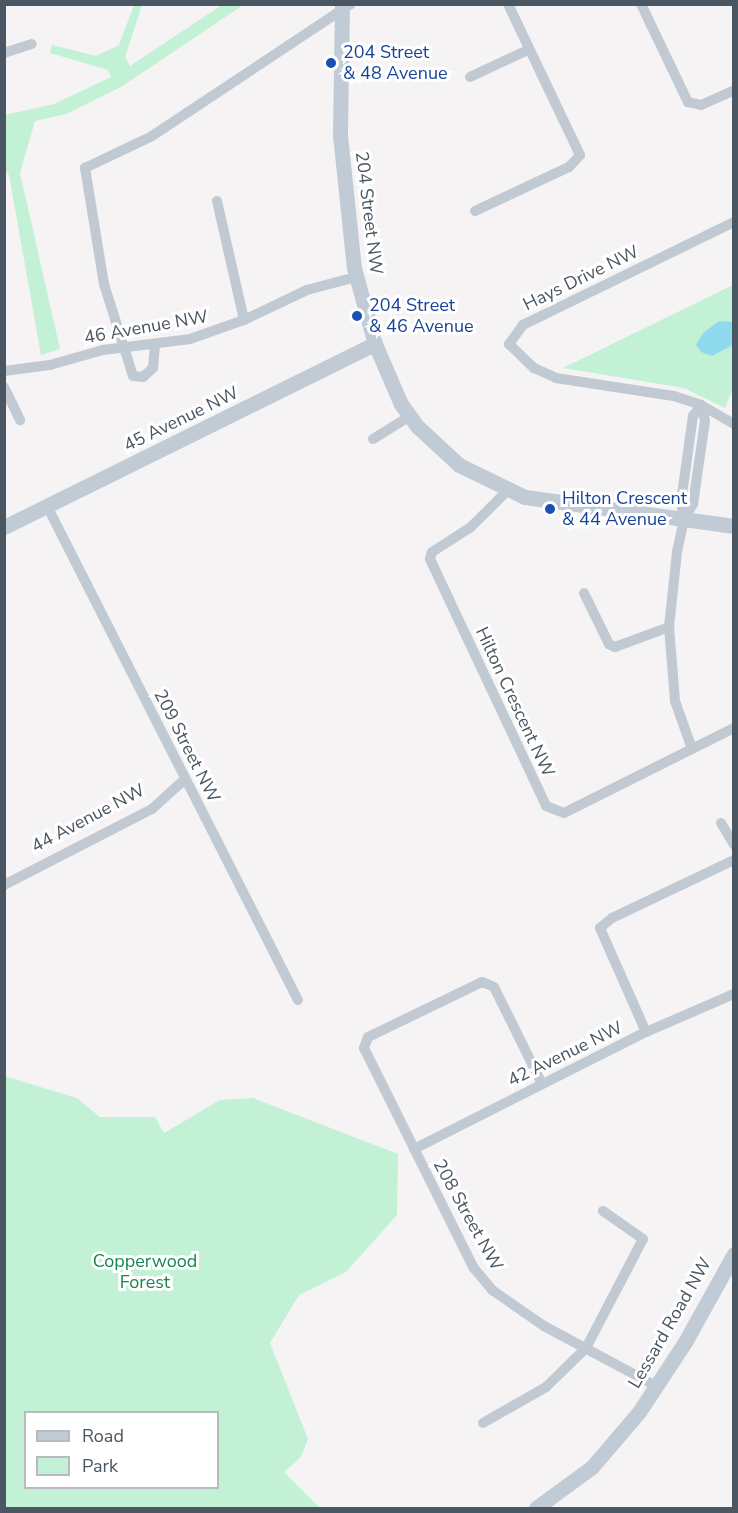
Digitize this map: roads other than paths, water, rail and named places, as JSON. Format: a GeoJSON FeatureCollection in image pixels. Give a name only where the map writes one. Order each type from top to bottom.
{"type":"FeatureCollection","features":[{"type":"Feature","properties":{"kind":"street"},"geometry":{"type":"LineString","coordinates":[[475,211],[578,160],[576,143],[528,50],[508,4]]}},
{"type":"Feature","properties":{"kind":"street"},"geometry":{"type":"LineString","coordinates":[[641,4],[685,97],[693,105],[734,90]]}},
{"type":"Feature","properties":{"kind":"street"},"geometry":{"type":"LineString","coordinates":[[155,345],[153,368],[137,377],[130,372],[104,284],[83,172],[152,136],[345,7]]}},
{"type":"Feature","properties":{"kind":"street","name":"204 Street NW"},"geometry":{"type":"LineString","coordinates":[[345,7],[340,135],[346,217],[356,277],[375,344],[410,416],[438,448],[459,465],[507,491],[562,503],[684,518]]}},
{"type":"Feature","properties":{"kind":"street"},"geometry":{"type":"LineString","coordinates":[[4,53],[32,44]]}},
{"type":"Feature","properties":{"kind":"street"},"geometry":{"type":"LineString","coordinates":[[470,77],[528,50]]}},
{"type":"Feature","properties":{"kind":"street"},"geometry":{"type":"LineString","coordinates":[[217,201],[244,320]]}},
{"type":"Feature","properties":{"kind":"street","name":"Hays Drive NW"},"geometry":{"type":"LineString","coordinates":[[701,405],[667,394],[556,378],[534,368],[509,344],[523,325],[734,222]]}},
{"type":"Feature","properties":{"kind":"street","name":"46 Avenue NW"},"geometry":{"type":"LineString","coordinates":[[4,371],[202,336],[244,320],[307,290],[356,277]]}},
{"type":"Feature","properties":{"kind":"street","name":"45 Avenue NW"},"geometry":{"type":"LineString","coordinates":[[4,527],[375,344]]}},
{"type":"Feature","properties":{"kind":"street"},"geometry":{"type":"LineString","coordinates":[[4,387],[20,420]]}},
{"type":"Feature","properties":{"kind":"street"},"geometry":{"type":"LineString","coordinates":[[734,424],[701,405],[693,416],[681,502],[684,518],[669,627],[675,701],[692,749],[734,728]]}},
{"type":"Feature","properties":{"kind":"street"},"geometry":{"type":"LineString","coordinates":[[373,439],[410,416]]}},
{"type":"Feature","properties":{"kind":"street","name":"Hilton Crescent NW"},"geometry":{"type":"LineString","coordinates":[[507,491],[471,527],[432,552],[430,559],[546,806],[564,813],[692,749]]}},
{"type":"Feature","properties":{"kind":"street","name":"209 Street NW"},"geometry":{"type":"LineString","coordinates":[[47,506],[298,1000]]}},
{"type":"Feature","properties":{"kind":"street"},"geometry":{"type":"LineString","coordinates":[[684,518],[734,526]]}},
{"type":"Feature","properties":{"kind":"street"},"geometry":{"type":"LineString","coordinates":[[584,594],[609,644],[615,647],[669,627]]}},
{"type":"Feature","properties":{"kind":"street","name":"44 Avenue NW"},"geometry":{"type":"LineString","coordinates":[[4,885],[152,809],[185,779]]}},
{"type":"Feature","properties":{"kind":"street"},"geometry":{"type":"LineString","coordinates":[[721,823],[734,845]]}},
{"type":"Feature","properties":{"kind":"street"},"geometry":{"type":"LineString","coordinates":[[646,1032],[600,928],[612,918],[734,861]]}},
{"type":"Feature","properties":{"kind":"street","name":"208 Street NW"},"geometry":{"type":"LineString","coordinates":[[542,1084],[494,987],[482,982],[368,1037],[364,1048],[473,1267],[492,1290],[544,1326],[658,1387]]}},
{"type":"Feature","properties":{"kind":"street","name":"42 Avenue NW"},"geometry":{"type":"LineString","coordinates":[[414,1149],[646,1032],[734,994]]}},
{"type":"Feature","properties":{"kind":"street"},"geometry":{"type":"LineString","coordinates":[[483,1423],[546,1387],[586,1348],[643,1239],[603,1211]]}},
{"type":"Feature","properties":{"kind":"street","name":"Lessard Road NW"},"geometry":{"type":"LineString","coordinates":[[536,1509],[592,1467],[658,1387],[734,1254]]}},
{"type":"Feature","properties":{"kind":"water"},"geometry":{"type":"Polygon","coordinates":[[[719,321],[733,322],[733,345],[712,356],[701,352],[696,345],[703,333],[719,321]]]}},
{"type":"Feature","properties":{"kind":"place","name":"204 Street & 48 Avenue"},"geometry":{"type":"Point","coordinates":[331,63]}},
{"type":"Feature","properties":{"kind":"place","name":"204 Street & 46 Avenue"},"geometry":{"type":"Point","coordinates":[357,316]}},
{"type":"Feature","properties":{"kind":"place","name":"Hilton Crescent & 44 Avenue"},"geometry":{"type":"Point","coordinates":[550,509]}},
{"type":"Feature","properties":{"kind":"park label","name":"Copperwood Forest"},"geometry":{"type":"Point","coordinates":[145,1272]}}]}
